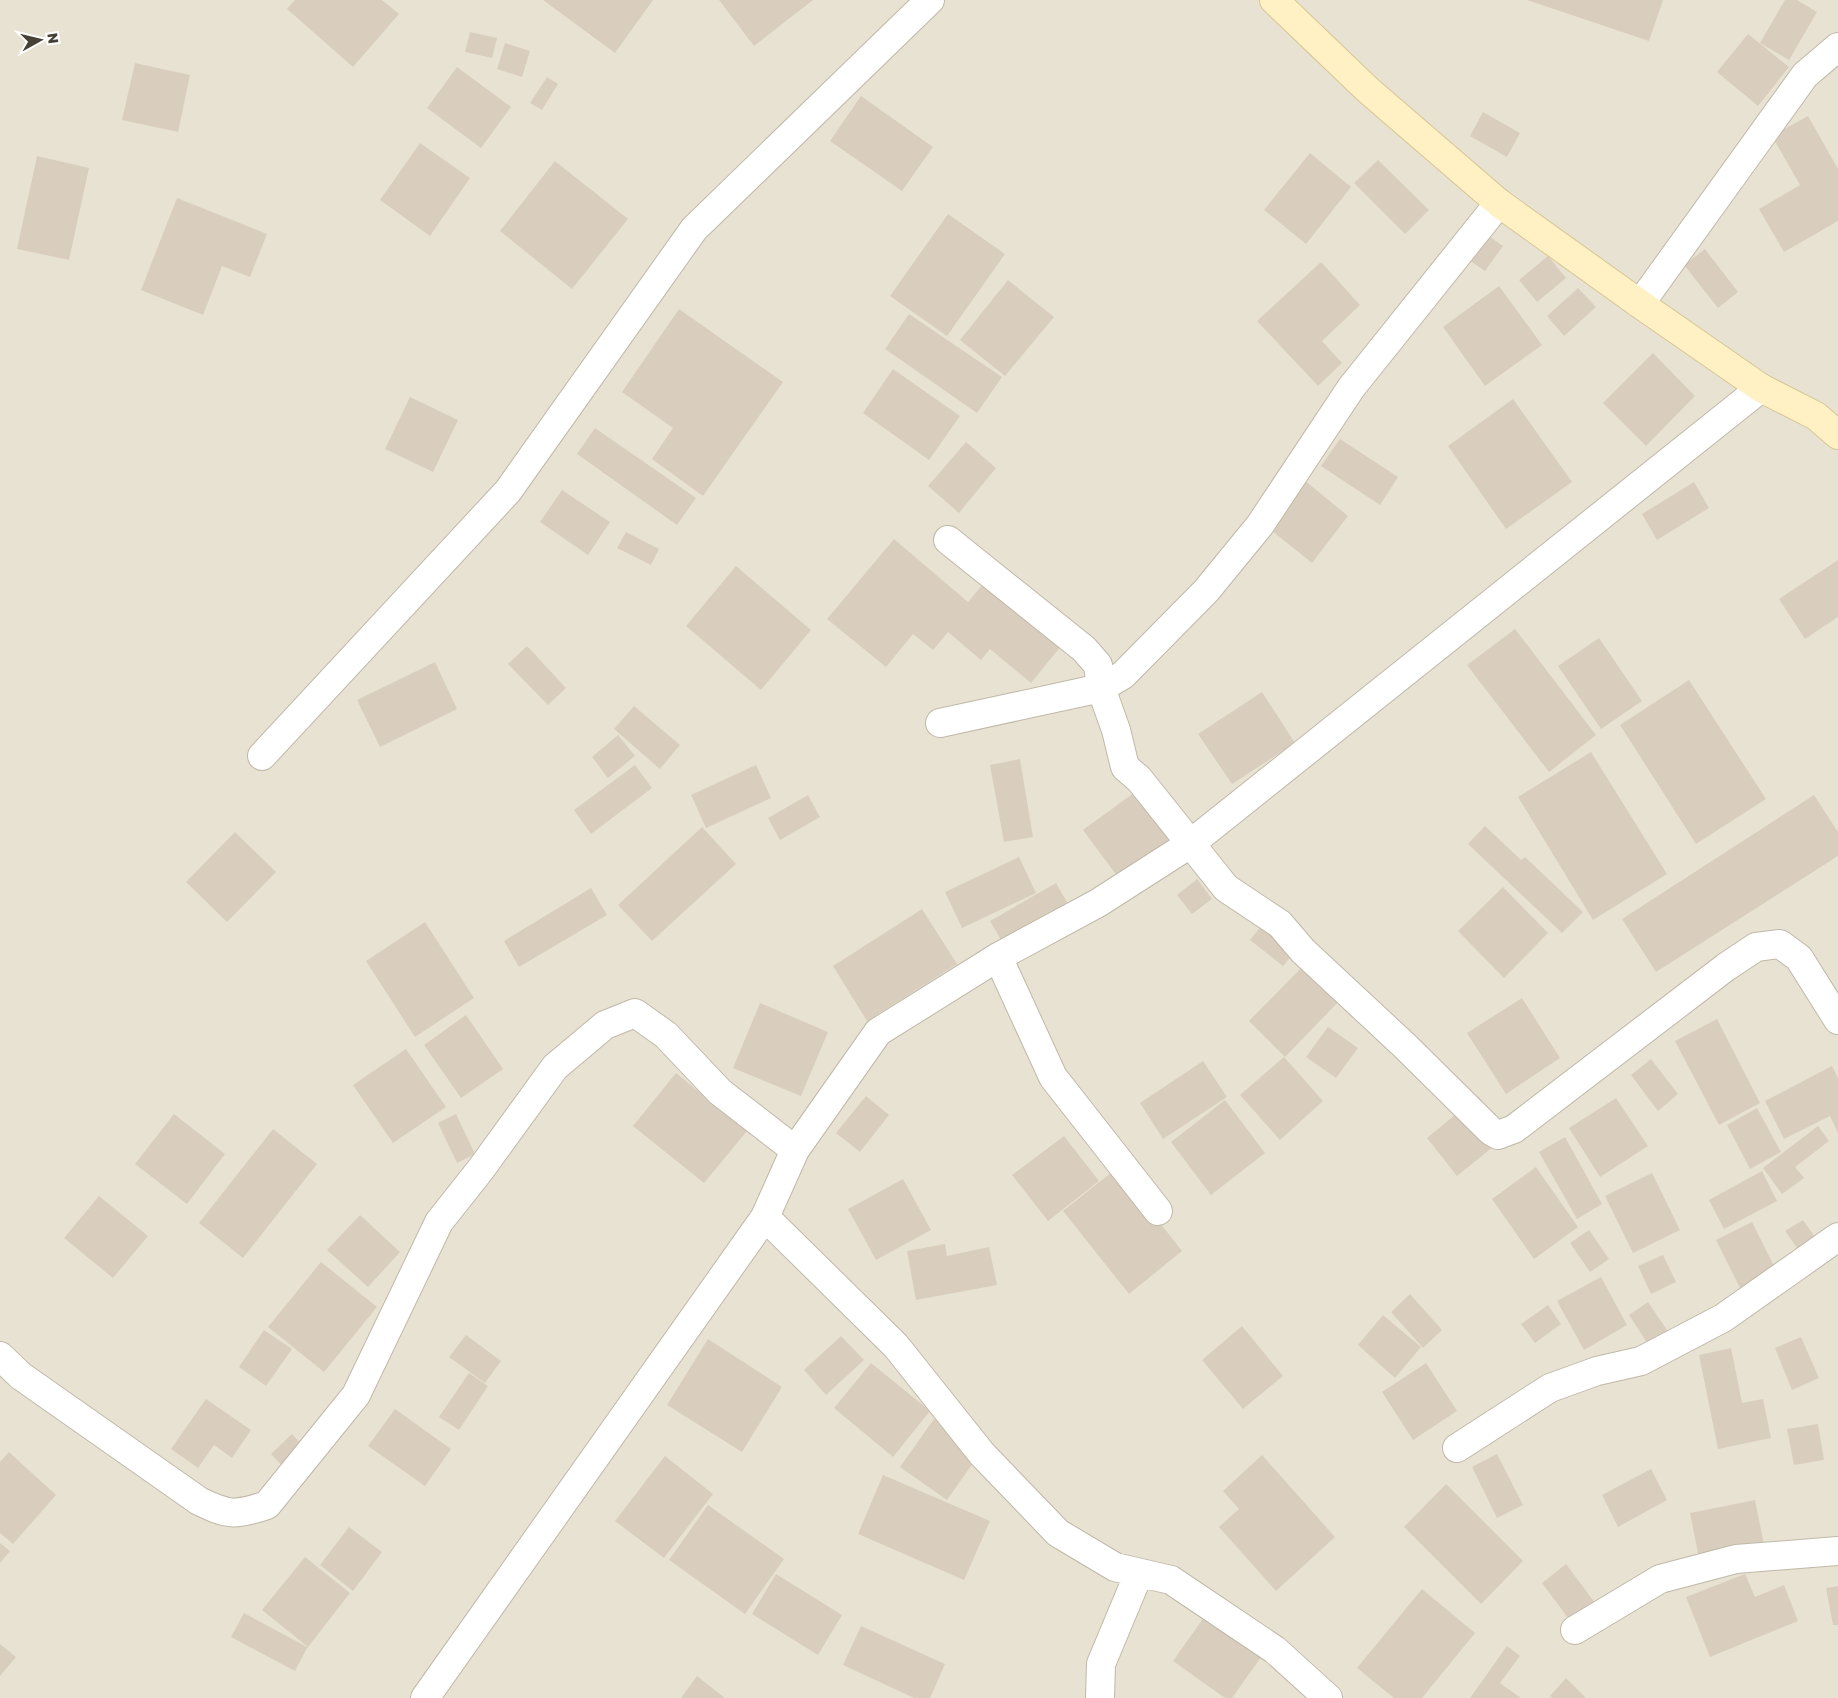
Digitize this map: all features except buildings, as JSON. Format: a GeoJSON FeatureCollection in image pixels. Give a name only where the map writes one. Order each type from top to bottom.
{"type":"FeatureCollection","features":[{"type":"Feature","properties":{"kind":"street"},"geometry":{"type":"LineString","coordinates":[[262,756],[508,491],[694,229],[930,0]]}},
{"type":"Feature","properties":{"kind":"street"},"geometry":{"type":"LineString","coordinates":[[1274,0],[1368,90],[1499,203],[1761,388],[1816,416],[1838,436]]}},
{"type":"Feature","properties":{"kind":"street"},"geometry":{"type":"LineString","coordinates":[[1640,304],[1805,75],[1838,47]]}},
{"type":"Feature","properties":{"kind":"street"},"geometry":{"type":"LineString","coordinates":[[940,724],[1101,688],[1123,675],[1206,592],[1260,525],[1352,388],[1499,203]]}},
{"type":"Feature","properties":{"kind":"street"},"geometry":{"type":"LineString","coordinates":[[425,1698],[765,1217],[795,1150],[878,1032],[998,957],[1098,903],[1190,844],[1761,388]]}},
{"type":"Feature","properties":{"kind":"street"},"geometry":{"type":"LineString","coordinates":[[948,540],[1084,649],[1098,665],[1101,688],[1116,730],[1125,767],[1139,778],[1226,888],[1280,924],[1303,951],[1405,1046],[1491,1131],[1498,1135],[1514,1129],[1726,967],[1756,947],[1780,944],[1799,958],[1838,1020]]}},
{"type":"Feature","properties":{"kind":"street"},"geometry":{"type":"LineString","coordinates":[[998,957],[1053,1077],[1158,1211]]}},
{"type":"Feature","properties":{"kind":"street"},"geometry":{"type":"LineString","coordinates":[[0,1356],[21,1376],[199,1501],[222,1512],[245,1513],[266,1505],[356,1395],[439,1222],[480,1170],[554,1067],[605,1025],[635,1012],[666,1035],[720,1092],[795,1150]]}},
{"type":"Feature","properties":{"kind":"street"},"geometry":{"type":"LineString","coordinates":[[765,1217],[896,1346],[982,1454],[1058,1533],[1114,1567],[1171,1580],[1275,1650],[1328,1698]]}},
{"type":"Feature","properties":{"kind":"street"},"geometry":{"type":"LineString","coordinates":[[1456,1448],[1550,1388],[1597,1371],[1641,1362],[1723,1318],[1838,1237]]}},
{"type":"Feature","properties":{"kind":"street"},"geometry":{"type":"LineString","coordinates":[[1575,1630],[1660,1579],[1736,1559],[1838,1551]]}},
{"type":"Feature","properties":{"kind":"street"},"geometry":{"type":"LineString","coordinates":[[1100,1698],[1102,1664],[1139,1573]]}},
{"type":"Feature","properties":{"kind":"shaded area"},"geometry":{"type":"Polygon","coordinates":[[[0,0],[1838,0],[1838,1698],[0,1698],[0,0]]]}}]}
